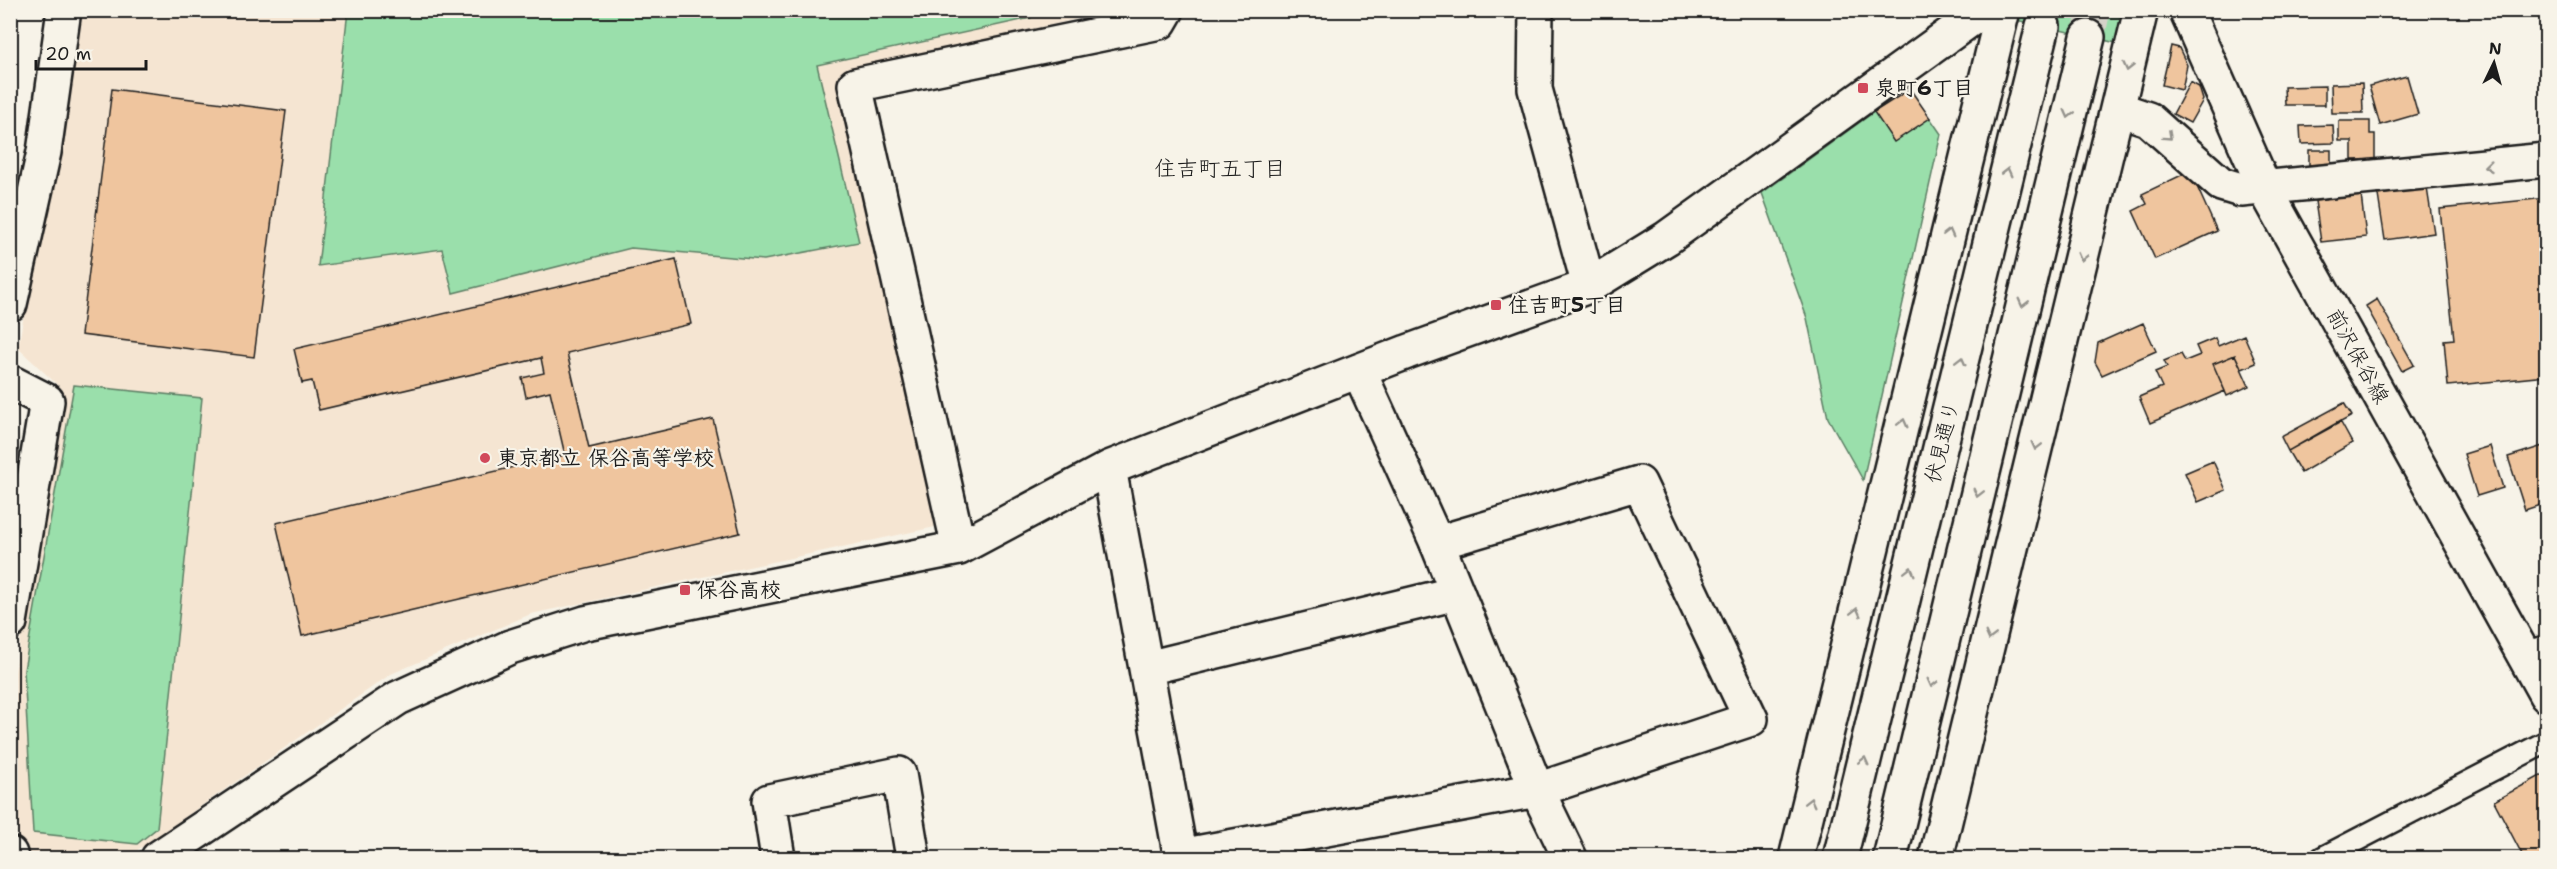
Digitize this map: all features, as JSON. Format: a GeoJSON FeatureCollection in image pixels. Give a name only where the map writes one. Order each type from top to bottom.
{"type":"FeatureCollection","features":[{"type":"Feature","properties":{"kind":"street"},"geometry":{"type":"LineString","coordinates":[[10,304],[44,152],[64,10]]}},
{"type":"Feature","properties":{"kind":"street"},"geometry":{"type":"LineString","coordinates":[[959,548],[855,85],[1160,22],[1167,10]]}},
{"type":"Feature","properties":{"kind":"street"},"geometry":{"type":"LineString","coordinates":[[1536,10],[1535,89],[1589,286]]}},
{"type":"Feature","properties":{"kind":"street"},"geometry":{"type":"LineString","coordinates":[[159,858],[398,698],[510,647],[585,623],[959,548],[1108,468],[1359,371],[1589,286],[1667,238],[1978,14],[1998,10]]}},
{"type":"Feature","properties":{"kind":"street"},"geometry":{"type":"LineString","coordinates":[[1796,858],[2003,10]]}},
{"type":"Feature","properties":{"kind":"street"},"geometry":{"type":"LineString","coordinates":[[1936,858],[2141,10]]}},
{"type":"Feature","properties":{"kind":"street","name":"前沢保谷線"},"geometry":{"type":"LineString","coordinates":[[2186,10],[2265,189],[2535,650],[2547,695]]}},
{"type":"Feature","properties":{"kind":"street","name":"伏見通り"},"geometry":{"type":"LineString","coordinates":[[1840,858],[2043,26]]}},
{"type":"Feature","properties":{"kind":"street"},"geometry":{"type":"LineString","coordinates":[[1890,858],[2088,37]]}},
{"type":"Feature","properties":{"kind":"street"},"geometry":{"type":"LineString","coordinates":[[2118,109],[2148,119],[2221,184],[2241,190],[2547,160]]}},
{"type":"Feature","properties":{"kind":"street"},"geometry":{"type":"LineString","coordinates":[[1359,371],[1437,543],[1537,790],[1570,858]]}},
{"type":"Feature","properties":{"kind":"street"},"geometry":{"type":"LineString","coordinates":[[10,382],[47,401],[11,621]]}},
{"type":"Feature","properties":{"kind":"street"},"geometry":{"type":"LineString","coordinates":[[1108,468],[1147,668],[1180,857],[1537,790],[1751,718],[1639,483],[1437,543]]}},
{"type":"Feature","properties":{"kind":"street"},"geometry":{"type":"LineString","coordinates":[[1147,668],[1457,593]]}},
{"type":"Feature","properties":{"kind":"street"},"geometry":{"type":"LineString","coordinates":[[778,858],[769,801],[899,774],[913,858]]}},
{"type":"Feature","properties":{"kind":"lane"},"geometry":{"type":"LineString","coordinates":[[2322,858],[2547,742]]}},
{"type":"Feature","properties":{"kind":"shaded area","name":"東京都立 保谷高等学校"},"geometry":{"type":"Polygon","coordinates":[[[79,11],[1111,11],[840,74],[935,527],[531,614],[391,674],[126,858],[18,858],[15,672],[62,389],[18,348],[79,11]]]}},
{"type":"Feature","properties":{"kind":"green space"},"geometry":{"type":"Polygon","coordinates":[[[348,10],[1032,11],[1031,18],[817,65],[859,242],[764,260],[631,248],[453,293],[442,249],[318,266],[348,10]]]}},
{"type":"Feature","properties":{"kind":"green space"},"geometry":{"type":"Polygon","coordinates":[[[2019,11],[2120,11],[2124,26],[2121,44],[2016,20],[2019,11]]]}},
{"type":"Feature","properties":{"kind":"green space"},"geometry":{"type":"Polygon","coordinates":[[[1874,112],[1930,118],[1941,134],[1863,480],[1828,418],[1807,318],[1762,193],[1874,112]]]}},
{"type":"Feature","properties":{"kind":"green space"},"geometry":{"type":"Polygon","coordinates":[[[74,385],[202,398],[157,828],[137,844],[33,833],[24,670],[74,385]]]}},
{"type":"Feature","properties":{"kind":"building"},"geometry":{"type":"Polygon","coordinates":[[[2171,46],[2179,48],[2187,65],[2182,90],[2162,85],[2171,46]]]}},
{"type":"Feature","properties":{"kind":"building"},"geometry":{"type":"Polygon","coordinates":[[[2407,76],[2418,114],[2380,125],[2369,86],[2407,76]]]}},
{"type":"Feature","properties":{"kind":"building"},"geometry":{"type":"Polygon","coordinates":[[[2190,82],[2199,87],[2203,100],[2190,123],[2173,114],[2190,82]]]}},
{"type":"Feature","properties":{"kind":"building"},"geometry":{"type":"Polygon","coordinates":[[[2362,83],[2363,113],[2332,113],[2331,84],[2362,83]]]}},
{"type":"Feature","properties":{"kind":"building"},"geometry":{"type":"Polygon","coordinates":[[[2325,86],[2325,105],[2285,105],[2284,87],[2325,86]]]}},
{"type":"Feature","properties":{"kind":"building"},"geometry":{"type":"Polygon","coordinates":[[[112,89],[286,111],[254,357],[81,335],[112,89]]]}},
{"type":"Feature","properties":{"kind":"building"},"geometry":{"type":"Polygon","coordinates":[[[1910,89],[1930,118],[1894,142],[1874,112],[1910,89]]]}},
{"type":"Feature","properties":{"kind":"building"},"geometry":{"type":"Polygon","coordinates":[[[2339,121],[2370,121],[2370,134],[2375,134],[2375,160],[2352,160],[2352,141],[2339,141],[2339,121]]]}},
{"type":"Feature","properties":{"kind":"building"},"geometry":{"type":"Polygon","coordinates":[[[2333,125],[2334,143],[2301,144],[2300,126],[2333,125]]]}},
{"type":"Feature","properties":{"kind":"building"},"geometry":{"type":"Polygon","coordinates":[[[2309,150],[2331,150],[2331,164],[2309,165],[2309,150]]]}},
{"type":"Feature","properties":{"kind":"building"},"geometry":{"type":"Polygon","coordinates":[[[2190,171],[2217,231],[2155,259],[2133,211],[2147,204],[2142,194],[2190,171]]]}},
{"type":"Feature","properties":{"kind":"building"},"geometry":{"type":"Polygon","coordinates":[[[2427,188],[2434,233],[2385,240],[2378,195],[2427,188]]]}},
{"type":"Feature","properties":{"kind":"building"},"geometry":{"type":"Polygon","coordinates":[[[2361,195],[2366,237],[2321,242],[2315,201],[2361,195]]]}},
{"type":"Feature","properties":{"kind":"building"},"geometry":{"type":"Polygon","coordinates":[[[2546,198],[2546,376],[2448,386],[2444,340],[2454,339],[2440,209],[2546,198]]]}},
{"type":"Feature","properties":{"kind":"building"},"geometry":{"type":"Polygon","coordinates":[[[676,259],[691,324],[567,353],[589,448],[713,419],[740,533],[302,636],[276,523],[565,455],[550,391],[526,397],[522,378],[544,373],[541,358],[319,410],[312,381],[302,383],[294,349],[676,259]]]}},
{"type":"Feature","properties":{"kind":"building"},"geometry":{"type":"Polygon","coordinates":[[[2377,299],[2414,365],[2402,371],[2366,306],[2377,299]]]}},
{"type":"Feature","properties":{"kind":"building"},"geometry":{"type":"Polygon","coordinates":[[[2143,323],[2156,351],[2102,375],[2095,362],[2098,343],[2143,323]]]}},
{"type":"Feature","properties":{"kind":"building"},"geometry":{"type":"Polygon","coordinates":[[[2244,335],[2256,363],[2242,369],[2235,355],[2213,364],[2225,391],[2150,423],[2139,397],[2162,387],[2155,372],[2167,367],[2164,361],[2181,354],[2185,361],[2200,355],[2196,346],[2215,338],[2218,346],[2244,335]]]}},
{"type":"Feature","properties":{"kind":"building"},"geometry":{"type":"Polygon","coordinates":[[[2235,355],[2249,386],[2227,396],[2213,364],[2235,355]]]}},
{"type":"Feature","properties":{"kind":"building"},"geometry":{"type":"Polygon","coordinates":[[[2344,403],[2352,416],[2288,451],[2281,437],[2344,403]]]}},
{"type":"Feature","properties":{"kind":"building"},"geometry":{"type":"Polygon","coordinates":[[[2340,421],[2352,443],[2301,473],[2288,451],[2340,421]]]}},
{"type":"Feature","properties":{"kind":"building"},"geometry":{"type":"Polygon","coordinates":[[[2546,445],[2546,503],[2525,510],[2508,457],[2546,445]]]}},
{"type":"Feature","properties":{"kind":"building"},"geometry":{"type":"Polygon","coordinates":[[[2490,446],[2503,488],[2477,496],[2464,454],[2490,446]]]}},
{"type":"Feature","properties":{"kind":"building"},"geometry":{"type":"Polygon","coordinates":[[[2213,461],[2226,490],[2198,502],[2185,473],[2213,461]]]}},
{"type":"Feature","properties":{"kind":"building"},"geometry":{"type":"Polygon","coordinates":[[[2546,773],[2546,858],[2524,858],[2494,801],[2546,773]]]}},
{"type":"Feature","properties":{"kind":"tunnel"},"geometry":{"type":"LineString","coordinates":[[2088,37],[2094,10]]}},
{"type":"Feature","properties":{"kind":"place","name":"泉町6丁目"},"geometry":{"type":"Point","coordinates":[1863,88]}},
{"type":"Feature","properties":{"kind":"place","name":"住吉町5丁目"},"geometry":{"type":"Point","coordinates":[1496,305]}},
{"type":"Feature","properties":{"kind":"place","name":"東京都立 保谷高等学校"},"geometry":{"type":"Point","coordinates":[485,458]}},
{"type":"Feature","properties":{"kind":"place","name":"保谷高校"},"geometry":{"type":"Point","coordinates":[685,590]}},
{"type":"Feature","properties":{"kind":"district","name":"住吉町五丁目"},"geometry":{"type":"Point","coordinates":[1220,168]}}]}
